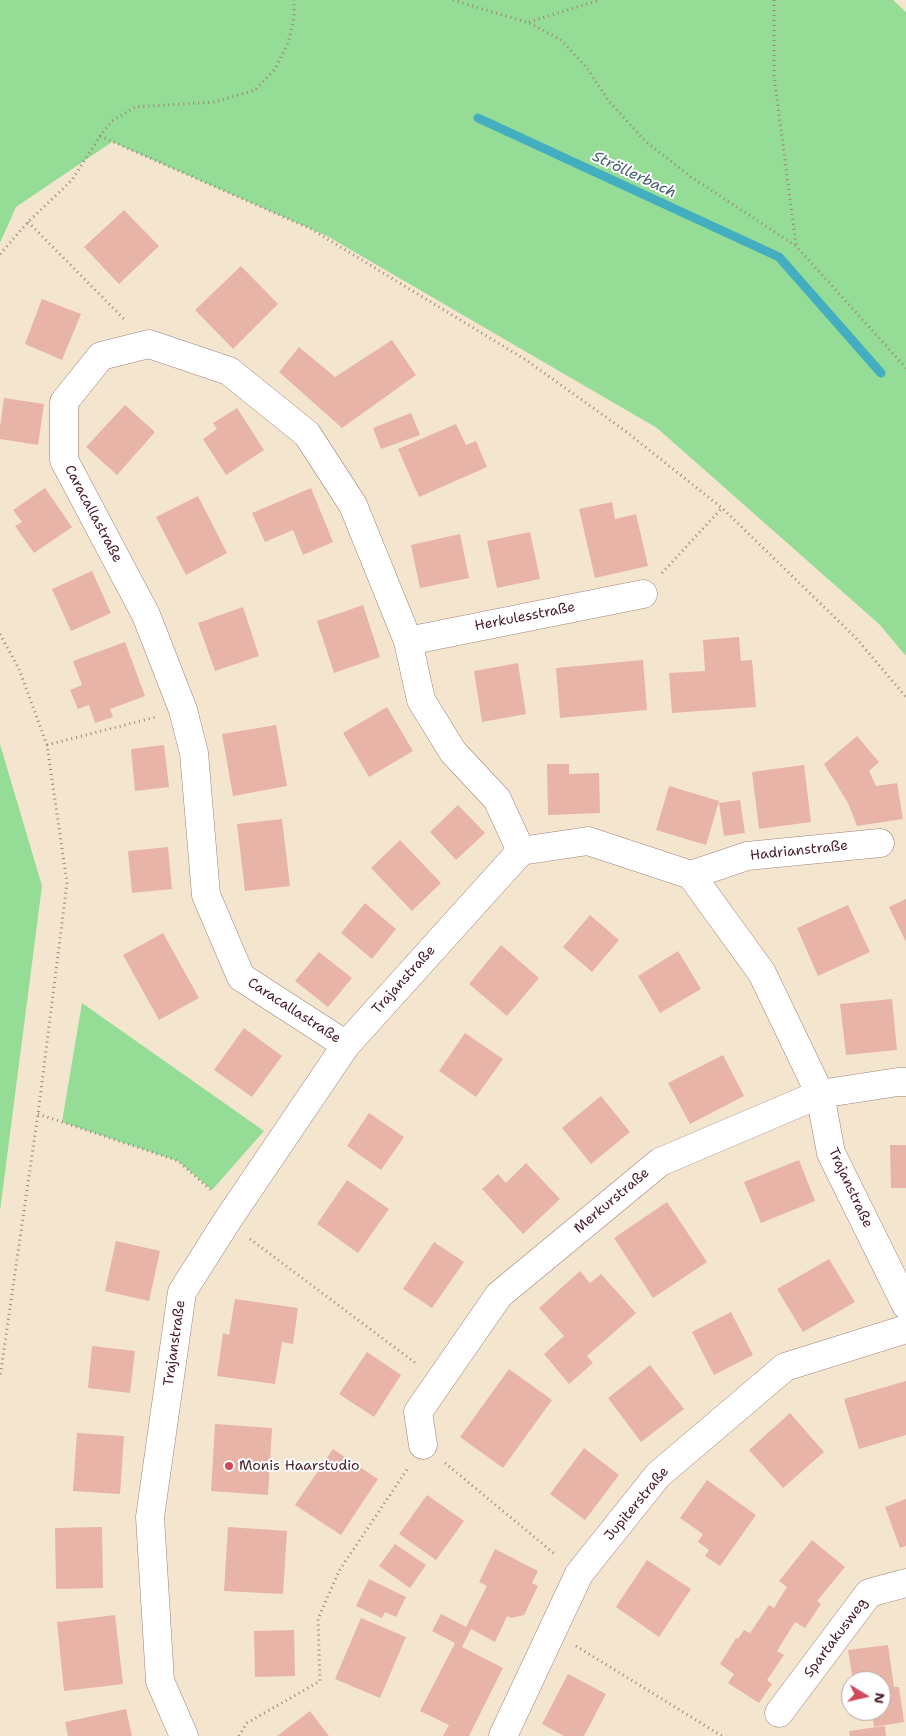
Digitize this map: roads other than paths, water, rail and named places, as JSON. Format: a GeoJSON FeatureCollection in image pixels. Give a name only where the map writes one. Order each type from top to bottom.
{"type":"FeatureCollection","features":[{"type":"Feature","properties":{"kind":"street","name":"Caracallastraße"},"geometry":{"type":"LineString","coordinates":[[346,1045],[241,977],[206,895],[194,753],[183,710],[146,615],[64,460],[64,402],[101,356],[149,344],[229,371],[307,434],[352,505],[408,640]]}},
{"type":"Feature","properties":{"kind":"street","name":"Herkulesstraße"},"geometry":{"type":"LineString","coordinates":[[408,640],[643,594]]}},
{"type":"Feature","properties":{"kind":"street"},"geometry":{"type":"LineString","coordinates":[[408,640],[421,700],[453,752],[497,799],[521,851],[588,841],[691,875]]}},
{"type":"Feature","properties":{"kind":"street","name":"Hadrianstraße"},"geometry":{"type":"LineString","coordinates":[[691,875],[747,856],[880,843]]}},
{"type":"Feature","properties":{"kind":"street","name":"Trajanstraße"},"geometry":{"type":"LineString","coordinates":[[184,1736],[160,1681],[150,1517],[182,1292],[227,1221],[346,1045],[521,851]]}},
{"type":"Feature","properties":{"kind":"street","name":"Trajanstraße"},"geometry":{"type":"LineString","coordinates":[[691,875],[762,973],[820,1094],[831,1153],[906,1305]]}},
{"type":"Feature","properties":{"kind":"street","name":"Merkurstraße"},"geometry":{"type":"LineString","coordinates":[[423,1445],[418,1412],[499,1295],[660,1162],[820,1094],[906,1082]]}},
{"type":"Feature","properties":{"kind":"street","name":"Jupiterstraße"},"geometry":{"type":"LineString","coordinates":[[503,1736],[579,1574],[658,1475],[785,1367],[906,1329]]}},
{"type":"Feature","properties":{"kind":"street","name":"Spartakusweg"},"geometry":{"type":"LineString","coordinates":[[779,1713],[869,1593],[906,1583]]}},
{"type":"Feature","properties":{"kind":"waterway","name":"Ströllerbach"},"geometry":{"type":"LineString","coordinates":[[478,118],[779,257],[881,373]]}},
{"type":"Feature","properties":{"kind":"place","name":"Monis Haarstudio"},"geometry":{"type":"Point","coordinates":[229,1466]}}]}
